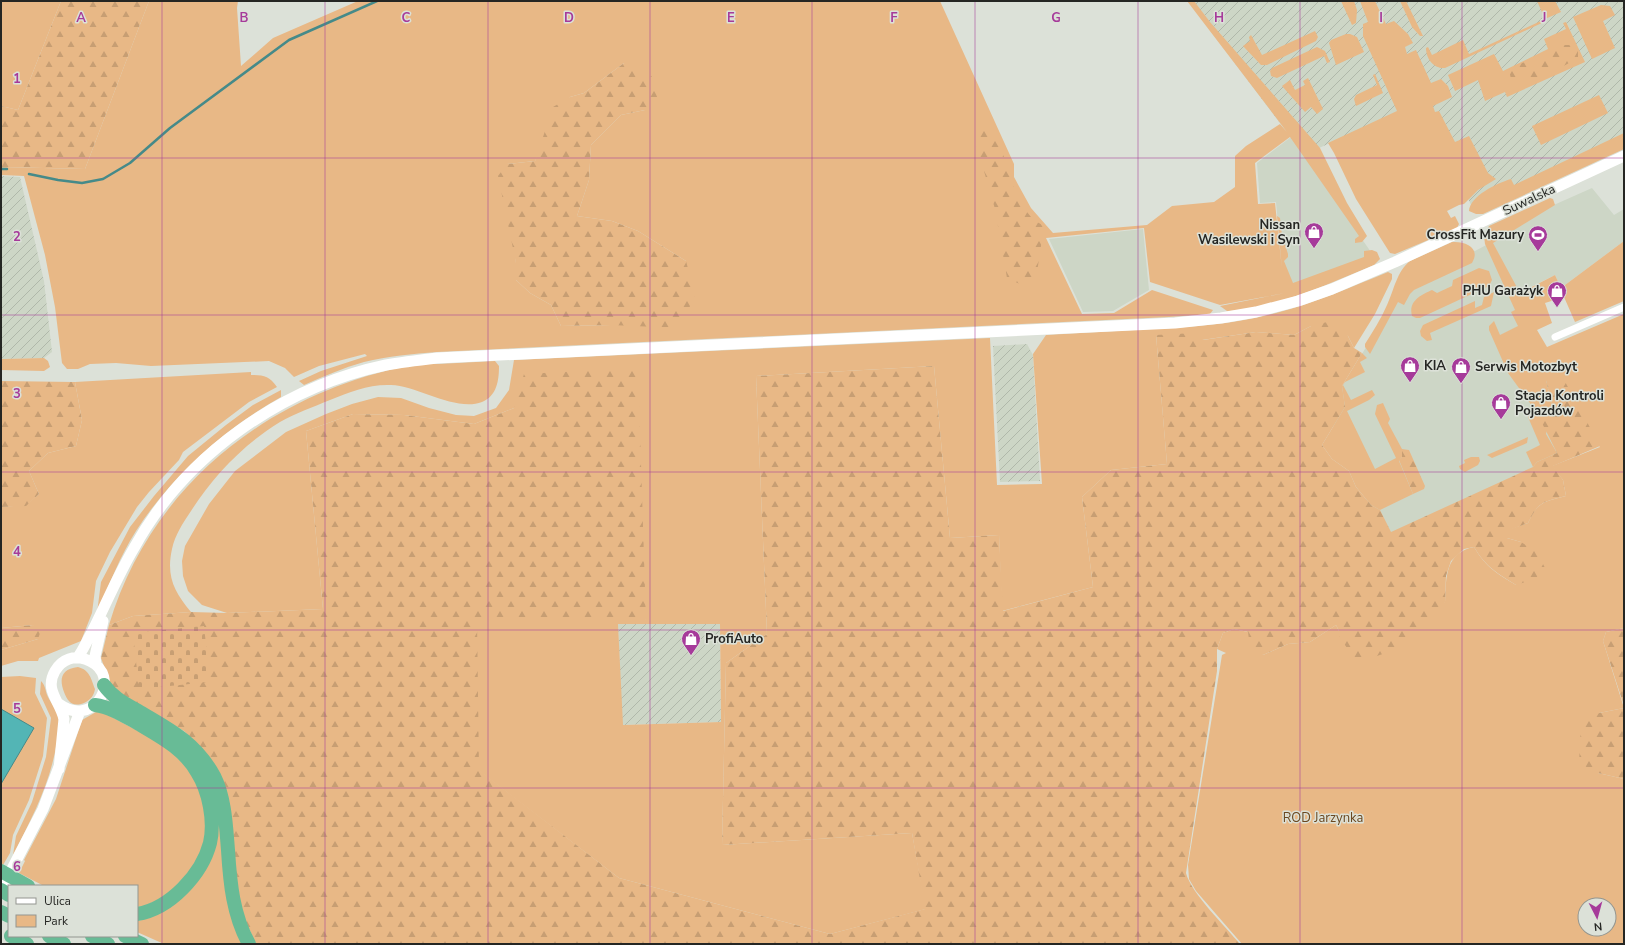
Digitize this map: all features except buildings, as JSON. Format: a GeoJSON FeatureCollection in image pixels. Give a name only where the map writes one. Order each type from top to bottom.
{"type":"FeatureCollection","features":[{"type":"Feature","properties":{"kind":"highway"},"geometry":{"type":"LineString","coordinates":[[104,685],[114,697],[173,731],[189,743],[203,758],[215,778],[222,802],[226,828],[232,898],[237,916],[249,944]]}},
{"type":"Feature","properties":{"kind":"highway"},"geometry":{"type":"LineString","coordinates":[[95,705],[108,708],[174,745],[186,756],[198,772],[208,799],[211,819],[210,842],[196,873],[185,887],[164,903],[138,914]]}},
{"type":"Feature","properties":{"kind":"highway"},"geometry":{"type":"LineString","coordinates":[[1,871],[26,885]]}},
{"type":"Feature","properties":{"kind":"highway"},"geometry":{"type":"LineString","coordinates":[[12,937],[23,944]]}},
{"type":"Feature","properties":{"kind":"highway"},"geometry":{"type":"LineString","coordinates":[[13,937],[27,944]]}},
{"type":"Feature","properties":{"kind":"highway"},"geometry":{"type":"LineString","coordinates":[[51,937],[64,944]]}},
{"type":"Feature","properties":{"kind":"highway"},"geometry":{"type":"LineString","coordinates":[[94,937],[108,944]]}},
{"type":"Feature","properties":{"kind":"highway"},"geometry":{"type":"LineString","coordinates":[[127,937],[142,944]]}},
{"type":"Feature","properties":{"kind":"main road","name":"Suwalska"},"geometry":{"type":"LineString","coordinates":[[110,597],[134,547],[158,511],[192,471],[219,446],[254,420],[292,398],[348,376],[386,366],[437,358],[1126,325],[1205,320],[1256,312],[1298,301],[1332,289],[1390,264],[1624,156]]}},
{"type":"Feature","properties":{"kind":"main road"},"geometry":{"type":"LineString","coordinates":[[77,658],[110,597]]}},
{"type":"Feature","properties":{"kind":"main road"},"geometry":{"type":"LineString","coordinates":[[96,665],[95,656],[99,635],[110,597]]}},
{"type":"Feature","properties":{"kind":"main road"},"geometry":{"type":"LineString","coordinates":[[59,704],[72,711],[88,709],[95,705],[103,692],[104,685],[102,674],[96,665],[87,660],[77,658],[62,662],[52,675],[50,684],[51,691],[59,704],[64,719],[59,769]]}},
{"type":"Feature","properties":{"kind":"main road"},"geometry":{"type":"LineString","coordinates":[[8,885],[43,809],[80,711]]}},
{"type":"Feature","properties":{"kind":"street"},"geometry":{"type":"LineString","coordinates":[[1556,336],[1624,307]]}},
{"type":"Feature","properties":{"kind":"shaded area"},"geometry":{"type":"Polygon","coordinates":[[[1188,1],[1374,1],[1421,101],[1304,155],[1188,1]]]}},
{"type":"Feature","properties":{"kind":"shaded area"},"geometry":{"type":"Polygon","coordinates":[[[1375,1],[1624,1],[1624,135],[1472,207],[1375,1]]]}},
{"type":"Feature","properties":{"kind":"shaded area"},"geometry":{"type":"Polygon","coordinates":[[[1291,137],[1373,255],[1284,288],[1276,202],[1260,203],[1257,163],[1291,137]]]}},
{"type":"Feature","properties":{"kind":"shaded area"},"geometry":{"type":"Polygon","coordinates":[[[1,176],[20,177],[44,281],[52,352],[44,358],[1,359],[1,176]]]}},
{"type":"Feature","properties":{"kind":"shaded area"},"geometry":{"type":"Polygon","coordinates":[[[1592,188],[1614,215],[1624,209],[1624,241],[1561,288],[1555,275],[1517,294],[1597,441],[1383,538],[1327,411],[1414,269],[1461,247],[1475,251],[1490,243],[1486,235],[1592,188]]]}},
{"type":"Feature","properties":{"kind":"shaded area"},"geometry":{"type":"Polygon","coordinates":[[[1143,229],[1149,290],[1113,311],[1083,312],[1049,239],[1143,229]]]}},
{"type":"Feature","properties":{"kind":"shaded area"},"geometry":{"type":"Polygon","coordinates":[[[1027,344],[1033,355],[1040,481],[1000,482],[993,346],[1027,344]]]}},
{"type":"Feature","properties":{"kind":"shaded area"},"geometry":{"type":"Polygon","coordinates":[[[618,624],[720,624],[721,722],[622,725],[618,624]]]}},
{"type":"Feature","properties":{"kind":"green space"},"geometry":{"type":"Polygon","coordinates":[[[1,1],[61,1],[18,110],[1,106],[1,1]]]}},
{"type":"Feature","properties":{"kind":"green space"},"geometry":{"type":"Polygon","coordinates":[[[61,1],[149,1],[85,169],[1,167],[1,106],[18,110],[61,1]]]}},
{"type":"Feature","properties":{"kind":"green space"},"geometry":{"type":"Polygon","coordinates":[[[149,1],[238,1],[237,8],[241,66],[273,38],[358,1],[940,1],[1014,164],[1014,177],[1031,208],[1053,233],[1147,225],[1172,206],[1214,202],[1235,187],[1235,156],[1246,146],[1280,124],[1287,132],[1187,1],[1194,1],[1210,22],[1320,148],[1347,203],[1367,236],[1362,242],[1355,243],[1355,239],[1359,236],[1290,137],[1255,163],[1258,204],[1275,203],[1282,269],[1277,216],[1280,218],[1282,235],[1288,254],[1288,257],[1284,261],[1293,283],[1364,257],[1364,251],[1372,250],[1377,252],[1380,259],[1374,265],[1302,294],[1263,306],[1227,311],[1220,306],[1285,293],[1220,305],[1150,282],[1144,228],[1046,238],[1082,314],[1114,313],[1152,290],[1213,310],[1210,314],[410,354],[364,362],[334,372],[304,385],[299,381],[321,371],[367,356],[365,354],[319,366],[294,377],[285,368],[269,361],[151,366],[116,363],[90,364],[78,369],[67,369],[62,363],[55,307],[45,255],[24,176],[1,175],[1,167],[85,169],[149,1]],[[624,63],[584,93],[570,97],[535,161],[507,164],[516,263],[516,280],[530,293],[551,305],[561,326],[611,325],[686,261],[638,231],[612,221],[577,216],[589,180],[591,145],[621,115],[645,110],[624,63]]]}},
{"type":"Feature","properties":{"kind":"green space"},"geometry":{"type":"Polygon","coordinates":[[[1341,1],[1354,1],[1357,10],[1356,23],[1352,25],[1341,1]]]}},
{"type":"Feature","properties":{"kind":"green space"},"geometry":{"type":"Polygon","coordinates":[[[1360,1],[1375,1],[1386,24],[1394,21],[1408,34],[1413,43],[1405,47],[1407,54],[1416,50],[1431,83],[1441,79],[1448,86],[1452,97],[1433,106],[1435,112],[1439,111],[1455,142],[1469,136],[1488,173],[1496,179],[1478,190],[1464,204],[1447,211],[1451,218],[1455,216],[1459,224],[1457,228],[1395,254],[1390,253],[1356,199],[1328,143],[1397,111],[1363,36],[1363,24],[1368,22],[1360,1]]]}},
{"type":"Feature","properties":{"kind":"green space"},"geometry":{"type":"Polygon","coordinates":[[[1400,1],[1406,1],[1423,36],[1420,36],[1412,27],[1400,1]]]}},
{"type":"Feature","properties":{"kind":"green space"},"geometry":{"type":"Polygon","coordinates":[[[1537,1],[1555,1],[1561,12],[1545,19],[1537,1]]]}},
{"type":"Feature","properties":{"kind":"green space"},"geometry":{"type":"Polygon","coordinates":[[[1601,5],[1610,6],[1615,15],[1603,21],[1615,48],[1592,59],[1573,17],[1601,5]]]}},
{"type":"Feature","properties":{"kind":"green space"},"geometry":{"type":"Polygon","coordinates":[[[1543,20],[1544,22],[1445,68],[1434,65],[1427,56],[1426,48],[1428,47],[1432,55],[1463,40],[1469,54],[1543,20]]]}},
{"type":"Feature","properties":{"kind":"green space"},"geometry":{"type":"Polygon","coordinates":[[[1566,22],[1585,62],[1507,97],[1505,92],[1485,101],[1478,80],[1455,91],[1448,75],[1494,54],[1503,71],[1548,49],[1544,39],[1566,29],[1563,23],[1566,22]]]}},
{"type":"Feature","properties":{"kind":"green space"},"geometry":{"type":"Polygon","coordinates":[[[1315,31],[1318,37],[1316,41],[1267,65],[1261,65],[1243,46],[1250,41],[1249,37],[1251,35],[1262,55],[1315,31]]]}},
{"type":"Feature","properties":{"kind":"green space"},"geometry":{"type":"Polygon","coordinates":[[[1346,34],[1357,37],[1364,52],[1336,65],[1329,43],[1331,40],[1346,34]]]}},
{"type":"Feature","properties":{"kind":"green space"},"geometry":{"type":"Polygon","coordinates":[[[1562,45],[1571,45],[1578,48],[1578,57],[1558,69],[1548,71],[1542,77],[1530,82],[1511,79],[1509,70],[1514,66],[1546,54],[1562,45]]]}},
{"type":"Feature","properties":{"kind":"green space"},"geometry":{"type":"Polygon","coordinates":[[[1317,47],[1325,51],[1330,62],[1327,63],[1324,56],[1277,78],[1271,76],[1270,71],[1272,68],[1317,47]]]}},
{"type":"Feature","properties":{"kind":"green space"},"geometry":{"type":"Polygon","coordinates":[[[624,63],[639,67],[648,72],[654,81],[657,97],[645,110],[621,115],[591,145],[589,180],[577,216],[612,221],[638,231],[686,261],[695,295],[680,328],[611,325],[561,326],[551,305],[530,293],[516,280],[516,263],[498,176],[507,164],[535,161],[553,107],[570,97],[584,93],[624,63]]]}},
{"type":"Feature","properties":{"kind":"green space"},"geometry":{"type":"Polygon","coordinates":[[[1375,74],[1383,93],[1356,106],[1354,99],[1356,95],[1377,85],[1373,75],[1375,74]]]}},
{"type":"Feature","properties":{"kind":"green space"},"geometry":{"type":"Polygon","coordinates":[[[1308,78],[1323,109],[1317,114],[1311,107],[1305,112],[1282,86],[1290,80],[1295,90],[1305,85],[1303,81],[1308,78]]]}},
{"type":"Feature","properties":{"kind":"green space"},"geometry":{"type":"Polygon","coordinates":[[[1599,95],[1608,113],[1541,145],[1532,126],[1599,95]]]}},
{"type":"Feature","properties":{"kind":"green space"},"geometry":{"type":"Polygon","coordinates":[[[989,128],[996,133],[1014,188],[1024,208],[1035,221],[1044,226],[1036,279],[1022,285],[1007,278],[995,209],[975,140],[975,132],[989,128]]]}},
{"type":"Feature","properties":{"kind":"green space"},"geometry":{"type":"Polygon","coordinates":[[[1624,133],[1624,149],[1483,214],[1476,214],[1469,211],[1474,200],[1492,187],[1511,179],[1514,185],[1624,133]]]}},
{"type":"Feature","properties":{"kind":"green space","name":"ROD Jarzynka"},"geometry":{"type":"Polygon","coordinates":[[[1550,198],[1553,199],[1555,205],[1493,243],[1520,293],[1555,275],[1561,288],[1624,241],[1624,301],[1575,322],[1564,297],[1545,303],[1552,323],[1537,330],[1547,347],[1624,314],[1624,628],[1606,632],[1603,641],[1624,708],[1599,713],[1598,773],[1624,779],[1624,944],[1242,944],[1196,891],[1189,879],[1188,865],[1222,655],[1226,653],[1217,649],[1223,633],[1234,629],[1248,632],[1263,655],[1288,644],[1310,642],[1336,625],[1339,631],[1445,602],[1447,575],[1452,560],[1464,550],[1474,547],[1483,560],[1492,569],[1516,585],[1521,542],[1507,538],[1507,530],[1528,523],[1535,510],[1547,501],[1566,496],[1563,480],[1552,466],[1600,447],[1546,380],[1552,405],[1546,434],[1557,453],[1537,462],[1533,467],[1526,452],[1540,445],[1528,417],[1532,411],[1532,406],[1508,373],[1489,330],[1489,326],[1494,321],[1500,335],[1518,326],[1511,312],[1515,310],[1485,244],[1484,236],[1489,226],[1550,198]]]}},
{"type":"Feature","properties":{"kind":"green space"},"geometry":{"type":"Polygon","coordinates":[[[1452,242],[1471,246],[1475,253],[1472,263],[1414,290],[1404,305],[1398,302],[1370,354],[1365,347],[1365,344],[1385,310],[1396,281],[1402,270],[1410,261],[1452,242]]]}},
{"type":"Feature","properties":{"kind":"green space"},"geometry":{"type":"Polygon","coordinates":[[[1479,268],[1489,271],[1492,280],[1489,286],[1420,318],[1412,316],[1412,306],[1416,299],[1420,296],[1432,290],[1437,293],[1452,286],[1453,280],[1479,268]]]}},
{"type":"Feature","properties":{"kind":"green space"},"geometry":{"type":"Polygon","coordinates":[[[1388,272],[1392,274],[1392,279],[1375,314],[1354,348],[1348,336],[1311,326],[1294,335],[1256,332],[1202,340],[1156,335],[1167,464],[1111,470],[1082,497],[1093,587],[1002,611],[999,535],[950,538],[934,366],[756,376],[767,634],[726,663],[722,845],[912,833],[926,909],[830,934],[619,878],[478,770],[476,619],[646,620],[514,408],[474,424],[404,415],[353,414],[306,431],[323,609],[227,613],[202,605],[188,591],[183,576],[182,561],[185,546],[209,504],[235,471],[286,432],[352,404],[378,397],[401,398],[429,408],[456,415],[474,416],[496,408],[509,390],[514,360],[990,338],[997,485],[1042,484],[1033,354],[1046,335],[1183,327],[1246,320],[1305,304],[1388,272]],[[618,624],[623,725],[721,722],[720,624],[618,624]]]}},
{"type":"Feature","properties":{"kind":"green space"},"geometry":{"type":"Polygon","coordinates":[[[1494,292],[1491,306],[1430,333],[1432,340],[1427,341],[1421,336],[1420,331],[1423,325],[1475,301],[1475,308],[1482,305],[1484,297],[1494,292]]]}},
{"type":"Feature","properties":{"kind":"green space"},"geometry":{"type":"Polygon","coordinates":[[[1331,321],[1348,336],[1354,348],[1362,353],[1342,386],[1345,407],[1322,445],[1332,459],[1349,471],[1356,487],[1371,505],[1380,510],[1391,532],[1533,467],[1537,462],[1557,453],[1541,421],[1552,405],[1546,380],[1563,378],[1600,446],[1553,466],[1563,480],[1566,496],[1547,501],[1535,510],[1528,523],[1507,531],[1507,538],[1521,542],[1537,552],[1546,570],[1534,579],[1516,585],[1488,565],[1474,547],[1464,549],[1451,561],[1446,576],[1445,602],[1422,632],[1394,650],[1357,663],[1339,636],[1339,631],[1336,625],[1310,642],[1288,644],[1263,655],[1251,647],[1248,632],[1234,629],[1223,633],[1217,649],[1217,671],[1186,873],[1189,881],[1202,900],[1240,944],[256,944],[241,911],[205,752],[184,731],[113,691],[101,658],[109,625],[133,616],[191,612],[227,613],[323,609],[306,431],[353,414],[404,415],[474,424],[514,408],[524,374],[638,368],[646,621],[477,620],[479,770],[619,878],[830,934],[925,909],[912,833],[722,845],[726,663],[767,634],[756,376],[934,366],[950,538],[999,535],[1003,611],[1093,587],[1082,497],[1111,470],[1167,464],[1156,335],[1195,333],[1203,340],[1256,332],[1294,335],[1311,326],[1331,321]]]}},
{"type":"Feature","properties":{"kind":"green space"},"geometry":{"type":"Polygon","coordinates":[[[1362,353],[1367,358],[1360,362],[1365,372],[1345,382],[1343,385],[1351,400],[1372,390],[1375,395],[1369,400],[1347,411],[1375,469],[1396,458],[1375,414],[1377,405],[1383,403],[1390,419],[1388,423],[1402,449],[1402,457],[1399,461],[1413,494],[1380,510],[1371,505],[1356,487],[1349,471],[1332,459],[1322,445],[1345,407],[1342,386],[1362,353]]]}},
{"type":"Feature","properties":{"kind":"green space"},"geometry":{"type":"Polygon","coordinates":[[[44,358],[48,361],[50,367],[44,371],[1,370],[1,359],[44,358]]]}},
{"type":"Feature","properties":{"kind":"green space"},"geometry":{"type":"Polygon","coordinates":[[[495,361],[499,366],[498,382],[491,396],[482,402],[461,404],[402,386],[383,385],[352,391],[280,422],[242,450],[220,473],[200,498],[182,525],[175,539],[170,559],[171,576],[180,598],[191,612],[133,616],[109,625],[128,575],[153,530],[185,489],[222,454],[263,424],[308,399],[356,379],[411,365],[495,361]]]}},
{"type":"Feature","properties":{"kind":"green space"},"geometry":{"type":"Polygon","coordinates":[[[251,372],[251,375],[259,375],[269,378],[277,387],[249,402],[183,452],[179,460],[137,507],[110,552],[96,581],[92,613],[81,641],[39,658],[38,661],[18,661],[1,666],[1,650],[38,639],[33,625],[1,628],[1,507],[26,505],[39,494],[29,471],[48,453],[76,446],[82,420],[75,382],[251,372]]]}},
{"type":"Feature","properties":{"kind":"green space"},"geometry":{"type":"Polygon","coordinates":[[[1,381],[75,382],[82,420],[76,446],[48,453],[29,471],[39,494],[26,506],[1,507],[1,381]]]}},
{"type":"Feature","properties":{"kind":"green space"},"geometry":{"type":"Polygon","coordinates":[[[281,390],[281,397],[239,424],[201,455],[183,472],[150,510],[125,550],[97,613],[101,582],[130,527],[154,496],[188,456],[253,405],[281,390]]]}},
{"type":"Feature","properties":{"kind":"green space"},"geometry":{"type":"Polygon","coordinates":[[[1528,437],[1527,443],[1492,458],[1487,455],[1528,437]]]}},
{"type":"Feature","properties":{"kind":"green space"},"geometry":{"type":"Polygon","coordinates":[[[1402,449],[1409,450],[1425,486],[1424,489],[1413,494],[1399,460],[1402,457],[1402,449]]]}},
{"type":"Feature","properties":{"kind":"green space"},"geometry":{"type":"Polygon","coordinates":[[[1471,457],[1479,457],[1480,461],[1478,465],[1465,472],[1460,469],[1459,466],[1465,463],[1464,460],[1471,457]]]}},
{"type":"Feature","properties":{"kind":"green space"},"geometry":{"type":"Polygon","coordinates":[[[33,625],[41,630],[38,639],[1,650],[1,628],[33,625]]]}},
{"type":"Feature","properties":{"kind":"green space"},"geometry":{"type":"Polygon","coordinates":[[[204,626],[210,682],[139,689],[133,633],[204,626]]]}},
{"type":"Feature","properties":{"kind":"green space"},"geometry":{"type":"Polygon","coordinates":[[[1624,628],[1624,706],[1603,641],[1606,632],[1624,628]]]}},
{"type":"Feature","properties":{"kind":"green space"},"geometry":{"type":"Polygon","coordinates":[[[72,668],[82,668],[88,673],[95,689],[89,700],[78,705],[67,699],[62,687],[62,679],[65,672],[72,668]]]}},
{"type":"Feature","properties":{"kind":"green space"},"geometry":{"type":"Polygon","coordinates":[[[20,676],[36,678],[35,693],[47,718],[43,756],[29,800],[13,835],[10,853],[3,865],[1,864],[1,677],[20,676]]]}},
{"type":"Feature","properties":{"kind":"green space"},"geometry":{"type":"Polygon","coordinates":[[[41,681],[56,711],[59,722],[59,734],[53,761],[44,789],[33,816],[13,855],[16,836],[32,802],[46,757],[51,718],[40,694],[41,681]]]}},
{"type":"Feature","properties":{"kind":"green space"},"geometry":{"type":"Polygon","coordinates":[[[1624,708],[1624,779],[1598,773],[1579,763],[1581,726],[1599,713],[1624,708]]]}},
{"type":"Feature","properties":{"kind":"green space"},"geometry":{"type":"Polygon","coordinates":[[[96,712],[102,712],[163,744],[183,760],[197,781],[207,818],[204,843],[196,865],[165,897],[144,906],[138,907],[138,885],[42,885],[19,873],[25,861],[24,860],[56,799],[82,720],[96,712]]]}},
{"type":"Feature","properties":{"kind":"green space"},"geometry":{"type":"Polygon","coordinates":[[[214,789],[243,944],[164,944],[138,932],[138,921],[142,920],[199,878],[211,790],[214,789]]]}},
{"type":"Feature","properties":{"kind":"water"},"geometry":{"type":"Polygon","coordinates":[[[1,709],[34,728],[1,784],[1,709]]]}},
{"type":"Feature","properties":{"kind":"waterway"},"geometry":{"type":"LineString","coordinates":[[29,174],[82,183],[103,179],[130,163],[170,128],[289,40],[377,1]]}},
{"type":"Feature","properties":{"kind":"waterway"},"geometry":{"type":"LineString","coordinates":[[1,169],[7,169]]}},
{"type":"Feature","properties":{"kind":"place","name":"Nissan Wasilewski i Syn"},"geometry":{"type":"Point","coordinates":[1314,249]}},
{"type":"Feature","properties":{"kind":"place","name":"CrossFit Mazury"},"geometry":{"type":"Point","coordinates":[1538,252]}},
{"type":"Feature","properties":{"kind":"place","name":"PHU Garażyk"},"geometry":{"type":"Point","coordinates":[1557,308]}},
{"type":"Feature","properties":{"kind":"place","name":"KIA"},"geometry":{"type":"Point","coordinates":[1410,383]}},
{"type":"Feature","properties":{"kind":"place","name":"Serwis Motozbyt"},"geometry":{"type":"Point","coordinates":[1461,384]}},
{"type":"Feature","properties":{"kind":"place","name":"Stacja Kontroli Pojazdów"},"geometry":{"type":"Point","coordinates":[1501,420]}},
{"type":"Feature","properties":{"kind":"place","name":"ProfiAuto"},"geometry":{"type":"Point","coordinates":[691,656]}}]}
